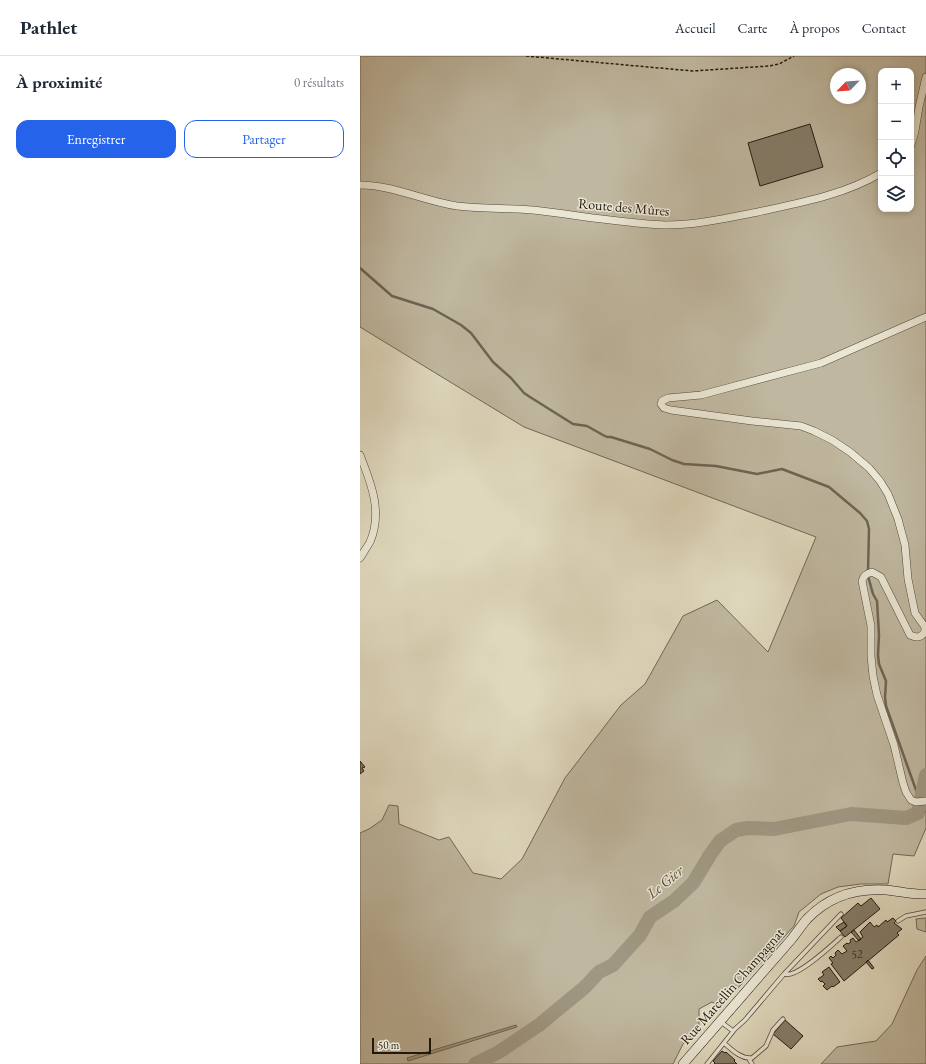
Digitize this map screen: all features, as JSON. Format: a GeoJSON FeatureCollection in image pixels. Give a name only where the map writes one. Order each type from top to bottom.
{"type":"FeatureCollection","features":[{"type":"Feature","properties":{"kind":"main road","name":"Rue Marcellin Champagnat"},"geometry":{"type":"LineString","coordinates":[[683,1064],[790,941],[801,926],[822,906],[849,893],[874,890],[926,894]]}},
{"type":"Feature","properties":{"kind":"street"},"geometry":{"type":"LineString","coordinates":[[912,140],[926,77]]}},
{"type":"Feature","properties":{"kind":"street"},"geometry":{"type":"LineString","coordinates":[[918,119],[926,116]]}},
{"type":"Feature","properties":{"kind":"street","name":"Route des Mûres"},"geometry":{"type":"LineString","coordinates":[[360,185],[374,185],[437,202],[458,206],[532,210],[616,221],[666,225],[706,223],[776,208],[853,187],[878,174]]}},
{"type":"Feature","properties":{"kind":"street"},"geometry":{"type":"LineString","coordinates":[[925,801],[916,802],[911,800],[906,792],[894,745],[877,695],[873,676],[871,626],[862,581],[864,576],[872,572],[882,577],[907,631],[914,637],[918,637],[925,631],[925,627],[915,613],[908,579],[905,545],[898,519],[888,494],[880,481],[869,468],[850,452],[814,431],[801,426],[671,410],[664,408],[661,404],[662,401],[668,398],[701,395],[821,363],[926,317]]}},
{"type":"Feature","properties":{"kind":"street"},"geometry":{"type":"LineString","coordinates":[[360,455],[375,501],[376,521],[370,542],[360,558]]}},
{"type":"Feature","properties":{"kind":"lane"},"geometry":{"type":"LineString","coordinates":[[898,921],[906,916],[926,912]]}},
{"type":"Feature","properties":{"kind":"lane"},"geometry":{"type":"LineString","coordinates":[[706,1064],[733,1031],[750,1014],[784,974],[841,914]]}},
{"type":"Feature","properties":{"kind":"lane"},"geometry":{"type":"LineString","coordinates":[[784,974],[790,975],[796,972],[842,937]]}},
{"type":"Feature","properties":{"kind":"lane"},"geometry":{"type":"LineString","coordinates":[[749,1059],[755,1056],[766,1046],[773,1030],[783,1019]]}},
{"type":"Feature","properties":{"kind":"lane"},"geometry":{"type":"LineString","coordinates":[[720,1021],[733,1031]]}},
{"type":"Feature","properties":{"kind":"lane"},"geometry":{"type":"LineString","coordinates":[[724,1043],[736,1053],[749,1059],[752,1064]]}},
{"type":"Feature","properties":{"kind":"path"},"geometry":{"type":"LineString","coordinates":[[526,56],[693,71],[769,66],[779,64],[794,56]]}},
{"type":"Feature","properties":{"kind":"shaded area"},"geometry":{"type":"Polygon","coordinates":[[[360,56],[926,56],[926,828],[914,856],[893,854],[888,884],[861,884],[838,887],[821,894],[799,912],[794,926],[721,1007],[712,1002],[699,1009],[699,1028],[683,1044],[673,1064],[360,1064],[360,833],[382,820],[389,805],[398,806],[399,824],[439,840],[449,837],[473,873],[501,879],[522,859],[565,778],[621,705],[645,684],[683,616],[717,600],[768,652],[816,537],[524,427],[360,327],[360,56]]]}},
{"type":"Feature","properties":{"kind":"shaded area"},"geometry":{"type":"Polygon","coordinates":[[[926,918],[926,932],[917,929],[916,919],[926,918]]]}},
{"type":"Feature","properties":{"kind":"shaded area"},"geometry":{"type":"Polygon","coordinates":[[[926,956],[926,1064],[821,1064],[837,1047],[876,1041],[892,1024],[917,970],[926,956]]]}},
{"type":"Feature","properties":{"kind":"shaded area"},"geometry":{"type":"Polygon","coordinates":[[[516,1025],[517,1027],[408,1061],[407,1058],[516,1025]]]}},
{"type":"Feature","properties":{"kind":"building"},"geometry":{"type":"Polygon","coordinates":[[[810,124],[823,167],[760,186],[748,143],[810,124]]]}},
{"type":"Feature","properties":{"kind":"building"},"geometry":{"type":"Polygon","coordinates":[[[360,761],[365,767],[362,768],[364,771],[360,774],[360,761]]]}},
{"type":"Feature","properties":{"kind":"building"},"geometry":{"type":"Polygon","coordinates":[[[871,898],[880,909],[845,937],[840,931],[847,926],[841,918],[858,903],[861,906],[871,898]]]}},
{"type":"Feature","properties":{"kind":"building"},"geometry":{"type":"Polygon","coordinates":[[[893,918],[896,921],[894,923],[902,929],[897,933],[899,935],[844,981],[831,964],[833,963],[829,958],[831,956],[833,958],[838,950],[842,954],[847,951],[843,946],[851,942],[850,940],[853,938],[856,942],[863,937],[860,932],[870,922],[874,927],[877,925],[878,927],[886,920],[887,922],[893,918]]]}},
{"type":"Feature","properties":{"kind":"building"},"geometry":{"type":"Polygon","coordinates":[[[844,922],[847,926],[840,931],[836,927],[844,922]]]}},
{"type":"Feature","properties":{"kind":"building"},"geometry":{"type":"Polygon","coordinates":[[[854,930],[861,939],[859,941],[851,932],[854,930]]]}},
{"type":"Feature","properties":{"kind":"building"},"geometry":{"type":"Polygon","coordinates":[[[868,960],[874,968],[872,969],[866,962],[868,960]]]}},
{"type":"Feature","properties":{"kind":"building"},"geometry":{"type":"Polygon","coordinates":[[[829,967],[840,982],[827,990],[823,986],[825,984],[818,979],[824,975],[822,972],[829,967]]]}},
{"type":"Feature","properties":{"kind":"building"},"geometry":{"type":"Polygon","coordinates":[[[785,1020],[803,1036],[791,1049],[773,1034],[785,1020]]]}},
{"type":"Feature","properties":{"kind":"building"},"geometry":{"type":"Polygon","coordinates":[[[722,1051],[725,1053],[726,1052],[735,1060],[734,1061],[737,1064],[714,1064],[715,1063],[713,1061],[722,1051]]]}},
{"type":"Feature","properties":{"kind":"waterway"},"geometry":{"type":"LineString","coordinates":[[360,268],[392,296],[433,309],[461,325],[471,333],[493,362],[511,378],[524,393],[573,424],[587,426],[607,437],[650,449],[684,464],[716,466],[757,474],[782,469],[829,487],[860,513],[867,521],[869,529],[868,572]]}},
{"type":"Feature","properties":{"kind":"waterway"},"geometry":{"type":"LineString","coordinates":[[868,576],[873,594],[877,601],[879,635],[878,655],[879,664],[886,681],[886,706],[916,790],[921,799]]}},
{"type":"Feature","properties":{"kind":"waterway","name":"Le Gier"},"geometry":{"type":"LineString","coordinates":[[475,1064],[499,1052],[539,1025],[585,987],[599,972],[613,965],[640,935],[650,917],[674,901],[693,883],[720,841],[736,830],[748,828],[774,829],[851,814],[906,818],[918,813],[926,775]]}},
{"type":"Feature","properties":{"kind":"waterway","name":"Le Gier"},"geometry":{"type":"LineString","coordinates":[[918,813],[926,811]]}}]}
